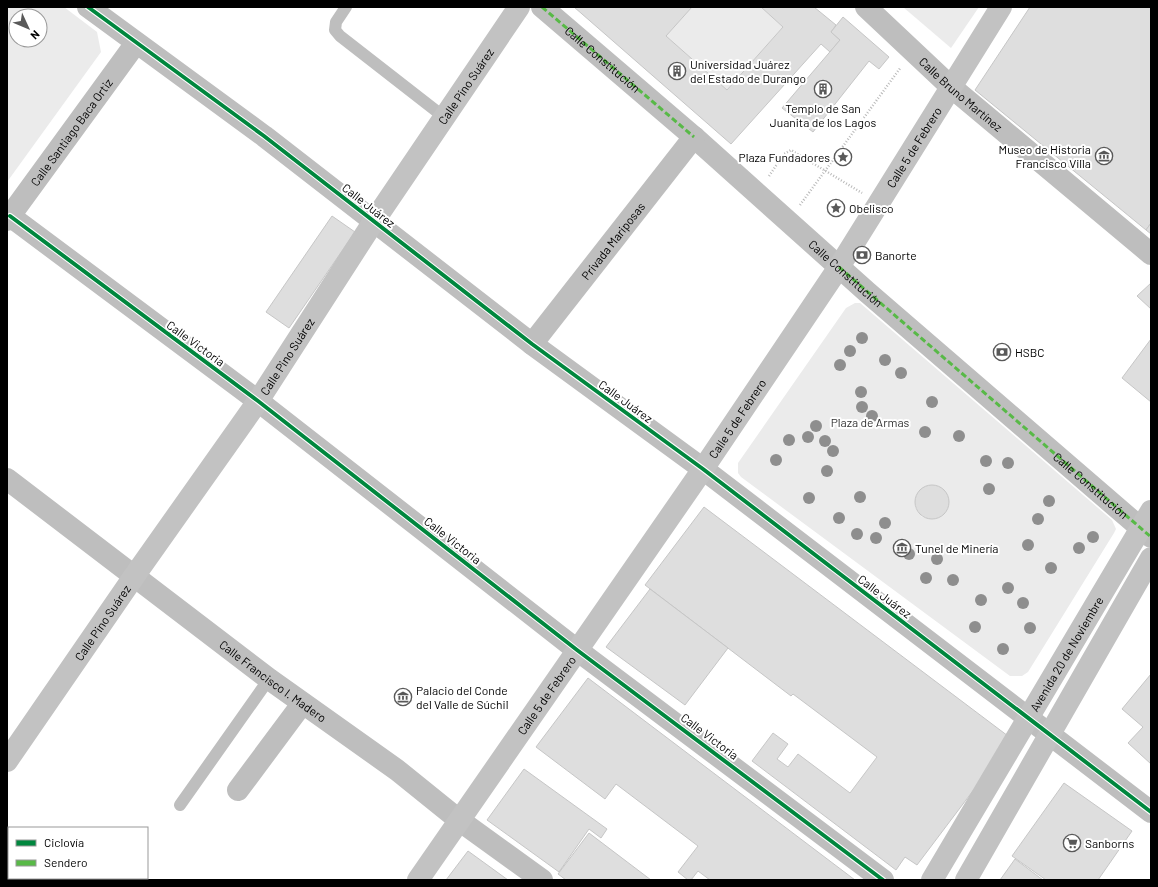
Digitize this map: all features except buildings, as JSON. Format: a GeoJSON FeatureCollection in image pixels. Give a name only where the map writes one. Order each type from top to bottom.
{"type":"FeatureCollection","features":[{"type":"Feature","properties":{"kind":"street","name":"Calle Juárez"},"geometry":{"type":"LineString","coordinates":[[88,7],[264,136],[532,344],[703,469],[1151,812]]}},
{"type":"Feature","properties":{"kind":"street","name":"Calle Pino Suárez"},"geometry":{"type":"LineString","coordinates":[[7,761],[135,575],[258,401],[374,221],[519,7]]}},
{"type":"Feature","properties":{"kind":"street","name":"Calle Constitución"},"geometry":{"type":"LineString","coordinates":[[542,7],[694,137],[839,267],[1145,533]]}},
{"type":"Feature","properties":{"kind":"street","name":"Calle Bruno Martínez"},"geometry":{"type":"LineString","coordinates":[[866,7],[950,86],[1151,254]]}},
{"type":"Feature","properties":{"kind":"street","name":"Calle 5 de Febrero"},"geometry":{"type":"LineString","coordinates":[[418,880],[703,469],[839,267],[950,86],[1001,7]]}},
{"type":"Feature","properties":{"kind":"street","name":"Calle Santiago Baca Ortiz"},"geometry":{"type":"LineString","coordinates":[[9,218],[136,43]]}},
{"type":"Feature","properties":{"kind":"street","name":"Privada Mariposas"},"geometry":{"type":"LineString","coordinates":[[532,344],[694,137]]}},
{"type":"Feature","properties":{"kind":"street","name":"Calle Victoria"},"geometry":{"type":"LineString","coordinates":[[9,218],[258,401],[577,650],[883,880]]}},
{"type":"Feature","properties":{"kind":"street","name":"Calle Francisco I. Madero"},"geometry":{"type":"LineString","coordinates":[[7,479],[135,575],[302,704],[396,770],[459,820],[542,880]]}},
{"type":"Feature","properties":{"kind":"street","name":"Avenida 20 de Noviembre"},"geometry":{"type":"LineString","coordinates":[[932,880],[1028,718],[1145,533],[1151,511]]}},
{"type":"Feature","properties":{"kind":"street"},"geometry":{"type":"LineString","coordinates":[[966,880],[1151,558]]}},
{"type":"Feature","properties":{"kind":"street"},"geometry":{"type":"LineString","coordinates":[[238,790],[302,704]]}},
{"type":"Feature","properties":{"kind":"lane"},"geometry":{"type":"LineString","coordinates":[[346,7],[336,22],[335,30],[340,36],[444,117]]}},
{"type":"Feature","properties":{"kind":"lane"},"geometry":{"type":"LineString","coordinates":[[180,805],[269,679]]}},
{"type":"Feature","properties":{"kind":"path"},"geometry":{"type":"LineString","coordinates":[[788,222],[913,50]]}},
{"type":"Feature","properties":{"kind":"path"},"geometry":{"type":"LineString","coordinates":[[757,193],[784,154],[791,150],[879,204]]}},
{"type":"Feature","properties":{"kind":"green space"},"geometry":{"type":"Polygon","coordinates":[[[7,7],[64,7],[97,32],[101,52],[7,182],[7,7]]]}},
{"type":"Feature","properties":{"kind":"green space"},"geometry":{"type":"Polygon","coordinates":[[[692,7],[761,7],[783,27],[727,90],[666,36],[692,7]]]}},
{"type":"Feature","properties":{"kind":"green space"},"geometry":{"type":"Polygon","coordinates":[[[903,7],[979,7],[951,48],[903,7]]]}},
{"type":"Feature","properties":{"kind":"green space","name":"Plaza de Armas"},"geometry":{"type":"Polygon","coordinates":[[[855,303],[860,303],[1112,520],[1116,529],[1114,533],[1028,672],[1022,676],[1010,676],[741,477],[738,473],[738,463],[846,308],[855,303]],[[928,485],[917,494],[915,507],[922,517],[935,519],[942,515],[946,510],[948,499],[946,493],[936,486],[928,485]]]}},
{"type":"Feature","properties":{"kind":"marked path"},"geometry":{"type":"LineString","coordinates":[[542,7],[694,137]]}},
{"type":"Feature","properties":{"kind":"marked path"},"geometry":{"type":"LineString","coordinates":[[839,267],[1151,537]]}},
{"type":"Feature","properties":{"kind":"cycle path"},"geometry":{"type":"LineString","coordinates":[[88,7],[264,136],[532,344],[703,469],[1151,812]]}},
{"type":"Feature","properties":{"kind":"cycle path"},"geometry":{"type":"LineString","coordinates":[[10,216],[258,401],[577,650],[883,880]]}},
{"type":"Feature","properties":{"kind":"place","name":"Universidad Juárez del Estado de Durango"},"geometry":{"type":"Point","coordinates":[677,71]}},
{"type":"Feature","properties":{"kind":"place","name":"Templo de San Juanita de los Lagos"},"geometry":{"type":"Point","coordinates":[823,89]}},
{"type":"Feature","properties":{"kind":"place","name":"Museo de Historia Francisco Villa"},"geometry":{"type":"Point","coordinates":[1104,156]}},
{"type":"Feature","properties":{"kind":"place","name":"Plaza Fundadores"},"geometry":{"type":"Point","coordinates":[843,157]}},
{"type":"Feature","properties":{"kind":"place","name":"Obelisco"},"geometry":{"type":"Point","coordinates":[836,208]}},
{"type":"Feature","properties":{"kind":"place","name":"Banorte"},"geometry":{"type":"Point","coordinates":[862,255]}},
{"type":"Feature","properties":{"kind":"place","name":"HSBC"},"geometry":{"type":"Point","coordinates":[1002,352]}},
{"type":"Feature","properties":{"kind":"place","name":"Tunel de Minería"},"geometry":{"type":"Point","coordinates":[902,548]}},
{"type":"Feature","properties":{"kind":"place","name":"Palacio del Conde del Valle de Súchil"},"geometry":{"type":"Point","coordinates":[403,697]}},
{"type":"Feature","properties":{"kind":"place","name":"Sanborns"},"geometry":{"type":"Point","coordinates":[1072,843]}}]}
